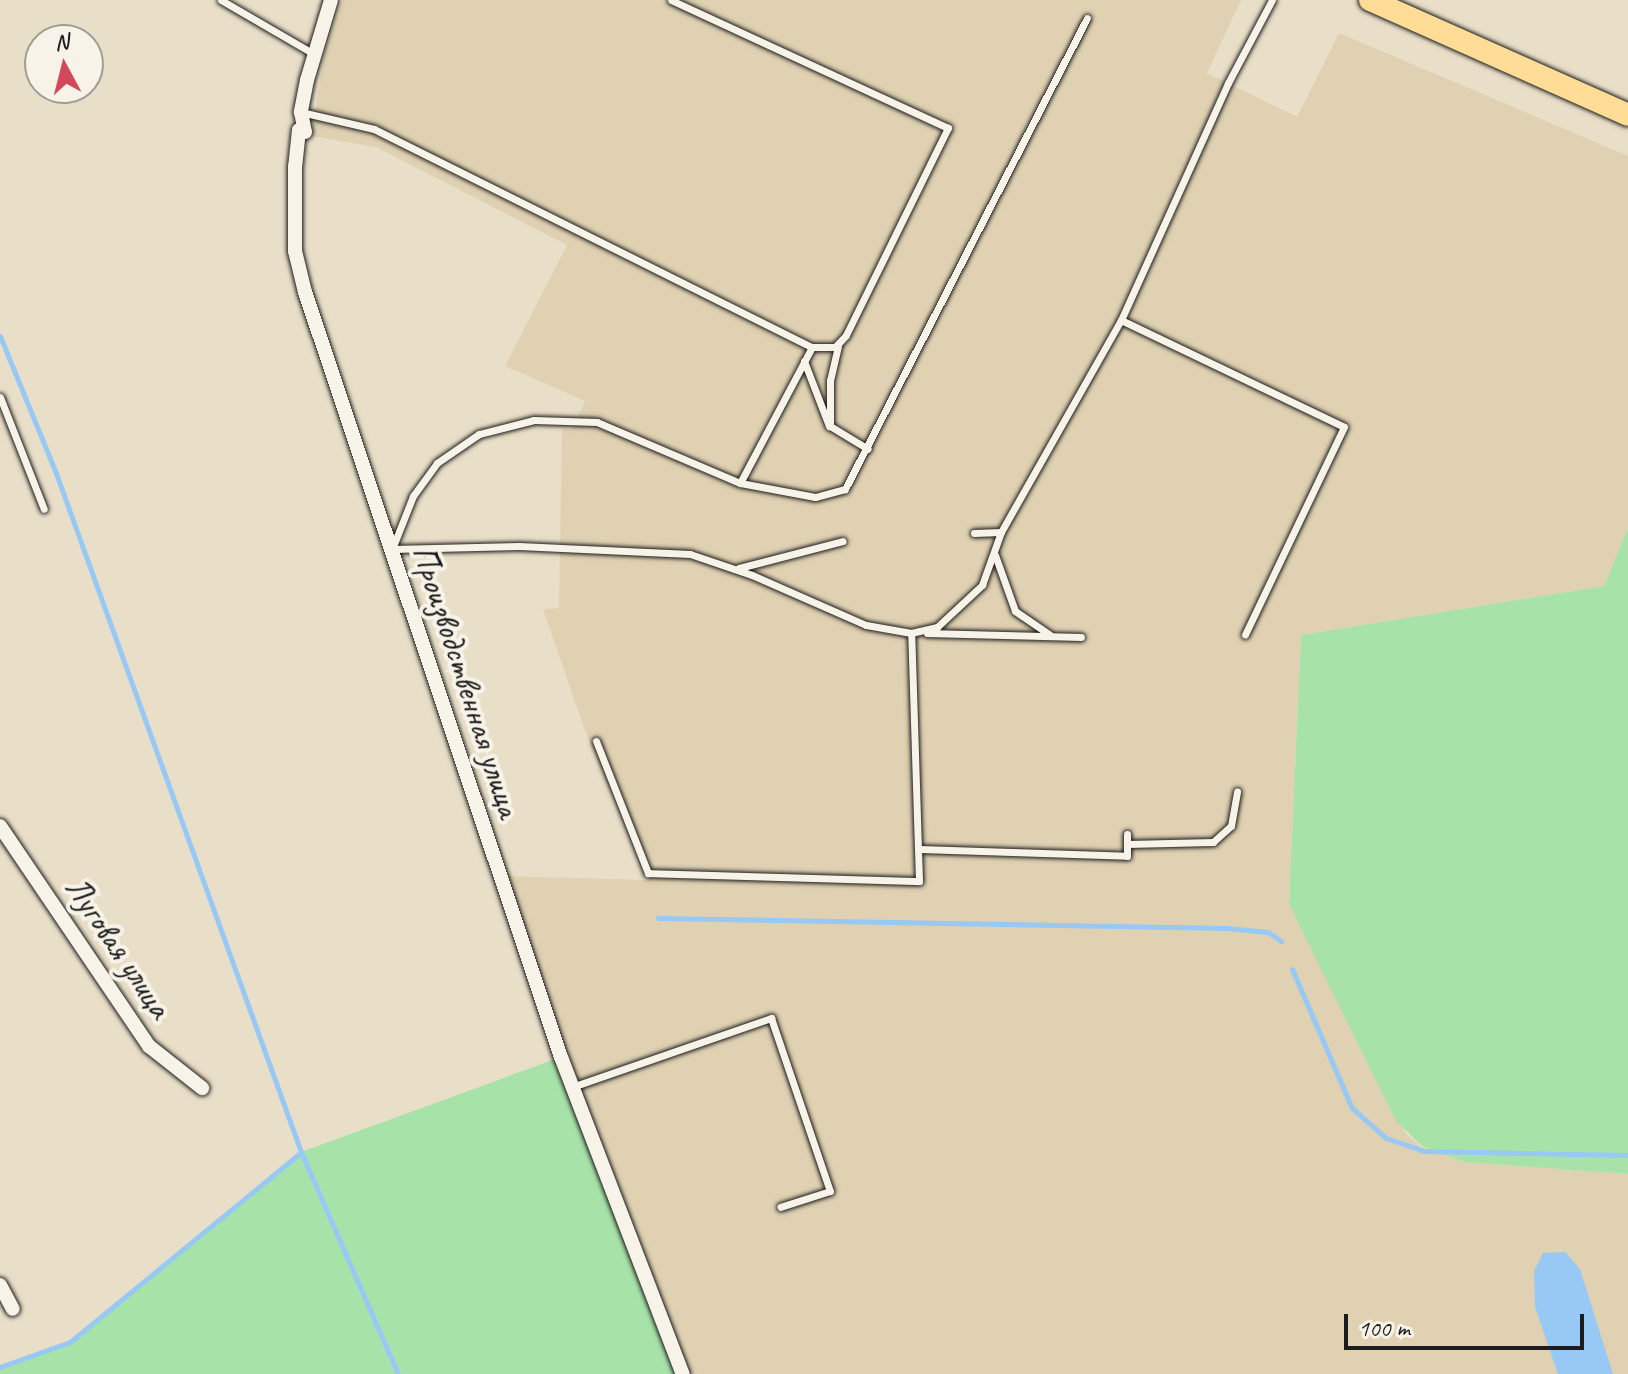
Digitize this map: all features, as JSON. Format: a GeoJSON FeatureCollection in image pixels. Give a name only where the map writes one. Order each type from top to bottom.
{"type":"FeatureCollection","features":[{"type":"Feature","properties":{"kind":"main road"},"geometry":{"type":"LineString","coordinates":[[1370,0],[1628,115]]}},
{"type":"Feature","properties":{"kind":"street","name":"Производственная улица"},"geometry":{"type":"LineString","coordinates":[[331,0],[314,54],[301,112],[305,132],[299,130],[295,166],[295,251],[572,1087],[683,1374]]}},
{"type":"Feature","properties":{"kind":"street","name":"Луговая улица"},"geometry":{"type":"LineString","coordinates":[[1,830],[149,1046],[202,1088]]}},
{"type":"Feature","properties":{"kind":"street"},"geometry":{"type":"LineString","coordinates":[[0,1285],[13,1309]]}},
{"type":"Feature","properties":{"kind":"lane"},"geometry":{"type":"LineString","coordinates":[[221,0],[314,54]]}},
{"type":"Feature","properties":{"kind":"lane"},"geometry":{"type":"LineString","coordinates":[[671,0],[948,128],[839,344],[829,386],[832,429]]}},
{"type":"Feature","properties":{"kind":"lane"},"geometry":{"type":"LineString","coordinates":[[926,633],[974,597],[1001,532],[1121,320],[1228,83],[1272,0]]}},
{"type":"Feature","properties":{"kind":"lane"},"geometry":{"type":"LineString","coordinates":[[1081,637],[911,633],[866,625],[737,569],[669,552],[392,549],[409,504],[429,472],[467,440],[512,424],[590,420],[740,483],[827,497],[848,487],[1087,18]]}},
{"type":"Feature","properties":{"kind":"lane"},"geometry":{"type":"LineString","coordinates":[[301,112],[374,129],[812,347],[839,344]]}},
{"type":"Feature","properties":{"kind":"lane"},"geometry":{"type":"LineString","coordinates":[[1121,320],[1344,427],[1245,635]]}},
{"type":"Feature","properties":{"kind":"lane"},"geometry":{"type":"LineString","coordinates":[[740,483],[812,347]]}},
{"type":"Feature","properties":{"kind":"lane"},"geometry":{"type":"LineString","coordinates":[[804,361],[818,407],[832,429],[868,449]]}},
{"type":"Feature","properties":{"kind":"lane"},"geometry":{"type":"LineString","coordinates":[[0,397],[44,509]]}},
{"type":"Feature","properties":{"kind":"lane"},"geometry":{"type":"LineString","coordinates":[[974,533],[1001,532]]}},
{"type":"Feature","properties":{"kind":"lane"},"geometry":{"type":"LineString","coordinates":[[737,569],[843,541]]}},
{"type":"Feature","properties":{"kind":"lane"},"geometry":{"type":"LineString","coordinates":[[994,553],[1015,611],[1055,637]]}},
{"type":"Feature","properties":{"kind":"lane"},"geometry":{"type":"LineString","coordinates":[[596,741],[642,866],[650,873],[919,881],[911,633]]}},
{"type":"Feature","properties":{"kind":"lane"},"geometry":{"type":"LineString","coordinates":[[1127,844],[1213,842],[1231,826],[1237,792]]}},
{"type":"Feature","properties":{"kind":"lane"},"geometry":{"type":"LineString","coordinates":[[920,849],[1127,856],[1127,834]]}},
{"type":"Feature","properties":{"kind":"lane"},"geometry":{"type":"LineString","coordinates":[[572,1087],[771,1018],[830,1191],[780,1207]]}},
{"type":"Feature","properties":{"kind":"shaded area"},"geometry":{"type":"Polygon","coordinates":[[[342,0],[1241,0],[1207,73],[1297,117],[1339,33],[1628,156],[1628,528],[1604,586],[1301,635],[1289,904],[1406,1134],[1422,1147],[1464,1162],[1628,1174],[1628,1374],[683,1374],[500,876],[647,880],[584,728],[543,609],[559,608],[562,429],[573,429],[585,401],[505,366],[567,245],[376,147],[312,136],[324,54],[342,0]]]}},
{"type":"Feature","properties":{"kind":"green space"},"geometry":{"type":"Polygon","coordinates":[[[1628,528],[1628,1174],[1464,1162],[1422,1146],[1396,1121],[1289,904],[1301,635],[1604,586],[1628,528]]]}},
{"type":"Feature","properties":{"kind":"green space"},"geometry":{"type":"Polygon","coordinates":[[[561,1057],[683,1374],[0,1374],[0,1367],[70,1342],[301,1152],[561,1057]]]}},
{"type":"Feature","properties":{"kind":"water"},"geometry":{"type":"Polygon","coordinates":[[[1565,1252],[1580,1269],[1613,1374],[1558,1374],[1535,1307],[1534,1271],[1543,1253],[1565,1252]]]}},
{"type":"Feature","properties":{"kind":"waterway"},"geometry":{"type":"LineString","coordinates":[[0,336],[57,476],[301,1152]]}},
{"type":"Feature","properties":{"kind":"waterway"},"geometry":{"type":"LineString","coordinates":[[658,918],[1227,928],[1268,932],[1281,941]]}},
{"type":"Feature","properties":{"kind":"waterway"},"geometry":{"type":"LineString","coordinates":[[1292,969],[1352,1108],[1386,1138],[1424,1151],[1628,1155]]}},
{"type":"Feature","properties":{"kind":"waterway"},"geometry":{"type":"LineString","coordinates":[[0,1367],[70,1342],[301,1152],[398,1374]]}}]}
